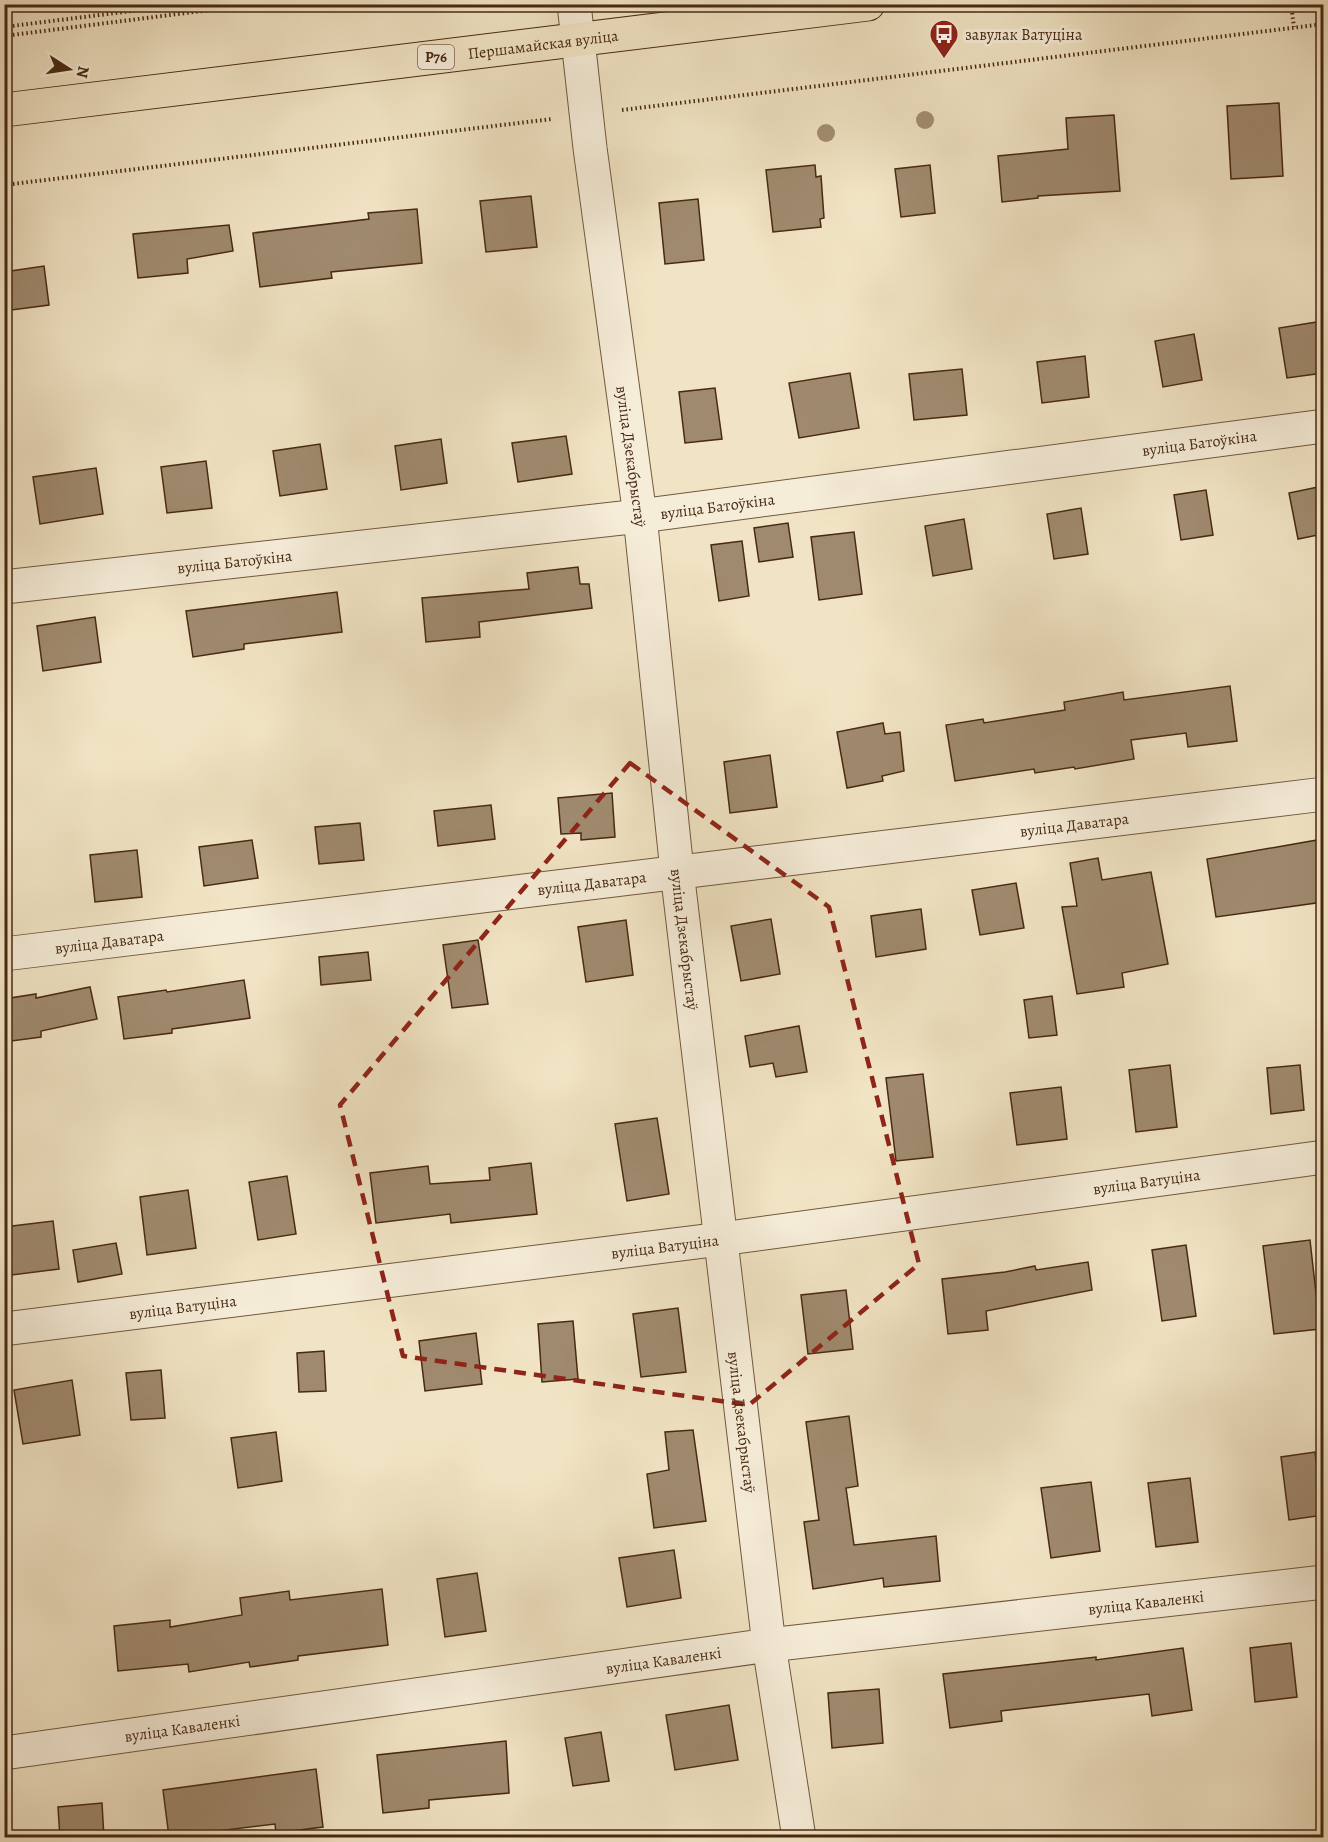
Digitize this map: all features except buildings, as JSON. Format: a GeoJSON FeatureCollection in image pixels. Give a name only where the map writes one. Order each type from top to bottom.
{"type":"FeatureCollection","features":[{"type":"Feature","properties":{"kind":"main road","name":"Першамайская вуліца"},"geometry":{"type":"LineString","coordinates":[[4,110],[868,4]]}},
{"type":"Feature","properties":{"kind":"street","name":"вуліца Дзекабрыстаў"},"geometry":{"type":"LineString","coordinates":[[574,4],[586,115],[640,516],[677,871],[769,1645],[799,1838]]}},
{"type":"Feature","properties":{"kind":"street","name":"вуліца Батоўкіна"},"geometry":{"type":"LineString","coordinates":[[4,587],[640,516],[1323,426]]}},
{"type":"Feature","properties":{"kind":"street","name":"вуліца Даватара"},"geometry":{"type":"LineString","coordinates":[[4,954],[1323,794]]}},
{"type":"Feature","properties":{"kind":"street","name":"вуліца Ватуціна"},"geometry":{"type":"LineString","coordinates":[[4,1329],[721,1239],[1323,1156]]}},
{"type":"Feature","properties":{"kind":"street","name":"вуліца Каваленкі"},"geometry":{"type":"LineString","coordinates":[[4,1753],[769,1645],[1323,1582]]}},
{"type":"Feature","properties":{"kind":"path"},"geometry":{"type":"LineString","coordinates":[[4,27],[187,4]]}},
{"type":"Feature","properties":{"kind":"path"},"geometry":{"type":"LineString","coordinates":[[4,36],[257,4]]}},
{"type":"Feature","properties":{"kind":"path"},"geometry":{"type":"LineString","coordinates":[[1291,4],[1294,27]]}},
{"type":"Feature","properties":{"kind":"path"},"geometry":{"type":"LineString","coordinates":[[4,186],[1323,24]]}},
{"type":"Feature","properties":{"kind":"highlighted area"},"geometry":{"type":"Polygon","coordinates":[[[630,763],[829,907],[919,1264],[749,1405],[403,1356],[340,1105],[630,763]]]}},
{"type":"Feature","properties":{"kind":"place","name":"завулак Ватуціна"},"geometry":{"type":"Point","coordinates":[944,60]}}]}
